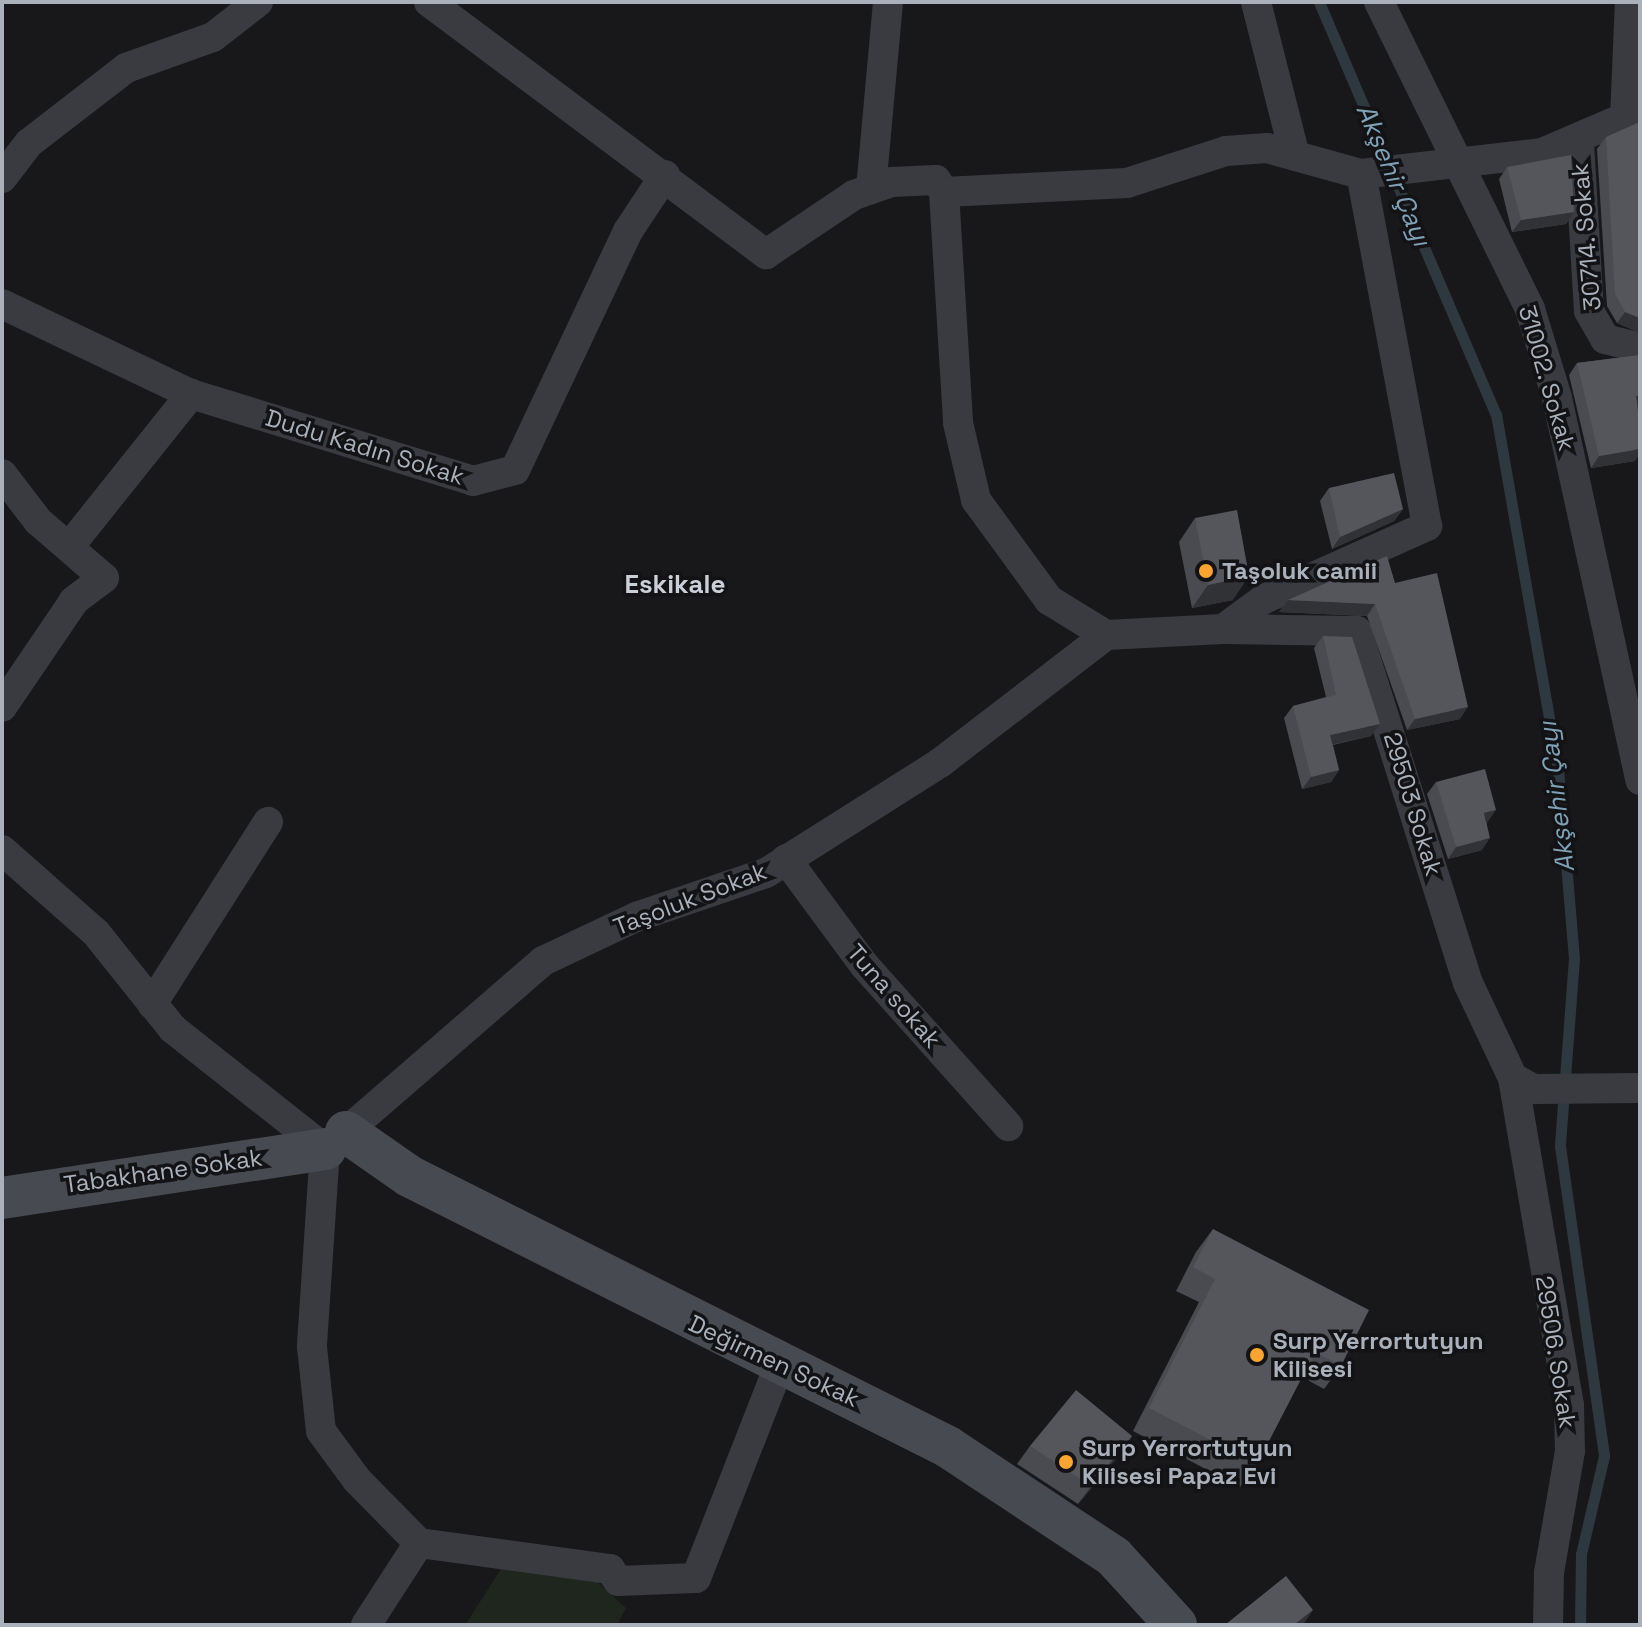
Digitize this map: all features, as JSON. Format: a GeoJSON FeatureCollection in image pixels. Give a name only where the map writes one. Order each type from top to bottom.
{"type":"FeatureCollection","features":[{"type":"Feature","properties":{"kind":"street"},"geometry":{"type":"LineString","coordinates":[[2,178],[29,143],[126,68],[213,37],[258,2]]}},
{"type":"Feature","properties":{"kind":"street"},"geometry":{"type":"LineString","coordinates":[[429,2],[665,175],[766,254],[871,189],[936,180],[944,192],[958,423],[976,500],[1049,600],[1106,635],[1223,629],[1264,599],[1427,526],[1361,174]]}},
{"type":"Feature","properties":{"kind":"street"},"geometry":{"type":"LineString","coordinates":[[871,189],[888,2]]}},
{"type":"Feature","properties":{"kind":"street"},"geometry":{"type":"LineString","coordinates":[[1256,2],[1295,156]]}},
{"type":"Feature","properties":{"kind":"street","name":"31002. Sokak"},"geometry":{"type":"LineString","coordinates":[[1379,2],[1530,309],[1552,383],[1640,780]]}},
{"type":"Feature","properties":{"kind":"street"},"geometry":{"type":"LineString","coordinates":[[944,192],[1127,183],[1226,151],[1267,148],[1361,174],[1579,143],[1632,115],[1630,2]]}},
{"type":"Feature","properties":{"kind":"street","name":"30714. Sokak"},"geometry":{"type":"LineString","coordinates":[[1579,143],[1589,311],[1605,339],[1640,348]]}},
{"type":"Feature","properties":{"kind":"street","name":"Dudu Kadın Sokak"},"geometry":{"type":"LineString","coordinates":[[2,304],[191,394],[473,481],[515,470],[628,231],[665,175]]}},
{"type":"Feature","properties":{"kind":"street"},"geometry":{"type":"LineString","coordinates":[[69,547],[191,394]]}},
{"type":"Feature","properties":{"kind":"street"},"geometry":{"type":"LineString","coordinates":[[2,474],[69,547],[104,578],[74,601],[2,707]]}},
{"type":"Feature","properties":{"kind":"street","name":"29503 Sokak"},"geometry":{"type":"LineString","coordinates":[[1223,629],[1357,631],[1468,983],[1524,1084]]}},
{"type":"Feature","properties":{"kind":"street","name":"Taşoluk Sokak"},"geometry":{"type":"LineString","coordinates":[[335,1141],[543,961],[786,859],[940,763],[1106,635]]}},
{"type":"Feature","properties":{"kind":"street"},"geometry":{"type":"LineString","coordinates":[[152,1004],[268,822]]}},
{"type":"Feature","properties":{"kind":"street"},"geometry":{"type":"LineString","coordinates":[[2,850],[96,933],[173,1029],[335,1141],[312,1347],[321,1431],[357,1480],[419,1543],[610,1569],[618,1581],[696,1578],[779,1366]]}},
{"type":"Feature","properties":{"kind":"street","name":"Tuna sokak"},"geometry":{"type":"LineString","coordinates":[[786,859],[865,966],[1008,1126]]}},
{"type":"Feature","properties":{"kind":"street"},"geometry":{"type":"LineString","coordinates":[[1524,1084],[1639,1089]]}},
{"type":"Feature","properties":{"kind":"street","name":"29506. Sokak"},"geometry":{"type":"LineString","coordinates":[[1524,1084],[1569,1405],[1570,1451],[1549,1573],[1548,1625]]}},
{"type":"Feature","properties":{"kind":"street","name":"Tabakhane Sokak"},"geometry":{"type":"LineString","coordinates":[[2,1198],[335,1141]]}},
{"type":"Feature","properties":{"kind":"street","name":"Değirmen Sokak"},"geometry":{"type":"LineString","coordinates":[[335,1141],[779,1366],[948,1447],[1114,1557],[1176,1625]]}},
{"type":"Feature","properties":{"kind":"street"},"geometry":{"type":"LineString","coordinates":[[366,1625],[419,1543]]}},
{"type":"Feature","properties":{"kind":"shaded area"},"geometry":{"type":"Polygon","coordinates":[[[508,1558],[585,1571],[626,1608],[617,1625],[465,1625],[508,1558]]]}},
{"type":"Feature","properties":{"kind":"building"},"geometry":{"type":"Polygon","coordinates":[[[1640,122],[1640,318],[1625,312],[1615,294],[1606,137],[1640,122]]]}},
{"type":"Feature","properties":{"kind":"building"},"geometry":{"type":"Polygon","coordinates":[[[1571,155],[1574,212],[1521,220],[1507,167],[1571,155]]]}},
{"type":"Feature","properties":{"kind":"building"},"geometry":{"type":"Polygon","coordinates":[[[1640,355],[1640,395],[1636,396],[1640,449],[1599,456],[1577,363],[1640,355]]]}},
{"type":"Feature","properties":{"kind":"building"},"geometry":{"type":"Polygon","coordinates":[[[1394,473],[1403,509],[1340,537],[1329,488],[1394,473]]]}},
{"type":"Feature","properties":{"kind":"building"},"geometry":{"type":"Polygon","coordinates":[[[1237,510],[1249,576],[1208,585],[1195,518],[1237,510]]]}},
{"type":"Feature","properties":{"kind":"building"},"geometry":{"type":"Polygon","coordinates":[[[1387,556],[1395,583],[1437,573],[1468,707],[1415,719],[1375,604],[1288,600],[1387,556]]]}},
{"type":"Feature","properties":{"kind":"building"},"geometry":{"type":"Polygon","coordinates":[[[1323,636],[1352,637],[1380,724],[1330,735],[1339,770],[1311,777],[1293,706],[1336,695],[1323,636]]]}},
{"type":"Feature","properties":{"kind":"building"},"geometry":{"type":"Polygon","coordinates":[[[1485,769],[1496,810],[1484,813],[1490,838],[1456,847],[1436,782],[1485,769]]]}},
{"type":"Feature","properties":{"kind":"building","name":"Surp Yerrortutyun Kilisesi"},"geometry":{"type":"Polygon","coordinates":[[[1213,1229],[1369,1310],[1341,1366],[1315,1352],[1257,1464],[1149,1408],[1215,1279],[1193,1267],[1213,1229]]]}},
{"type":"Feature","properties":{"kind":"building"},"geometry":{"type":"Polygon","coordinates":[[[1076,1390],[1132,1436],[1091,1486],[1030,1446],[1076,1390]]]}},
{"type":"Feature","properties":{"kind":"building"},"geometry":{"type":"Polygon","coordinates":[[[1286,1576],[1313,1610],[1294,1625],[1226,1624],[1286,1576]]]}},
{"type":"Feature","properties":{"kind":"waterway","name":"Akşehir Çayı"},"geometry":{"type":"LineString","coordinates":[[1319,2],[1496,414],[1558,768],[1574,958],[1560,1146],[1604,1456],[1581,1554],[1580,1625]]}},
{"type":"Feature","properties":{"kind":"place","name":"Taşoluk camii"},"geometry":{"type":"Point","coordinates":[1206,571]}},
{"type":"Feature","properties":{"kind":"place","name":"Surp Yerrortutyun Kilisesi"},"geometry":{"type":"Point","coordinates":[1257,1355]}},
{"type":"Feature","properties":{"kind":"place","name":"Surp Yerrortutyun Kilisesi Papaz Evi"},"geometry":{"type":"Point","coordinates":[1066,1462]}},
{"type":"Feature","properties":{"kind":"district","name":"Eskikale"},"geometry":{"type":"Point","coordinates":[675,585]}}]}
